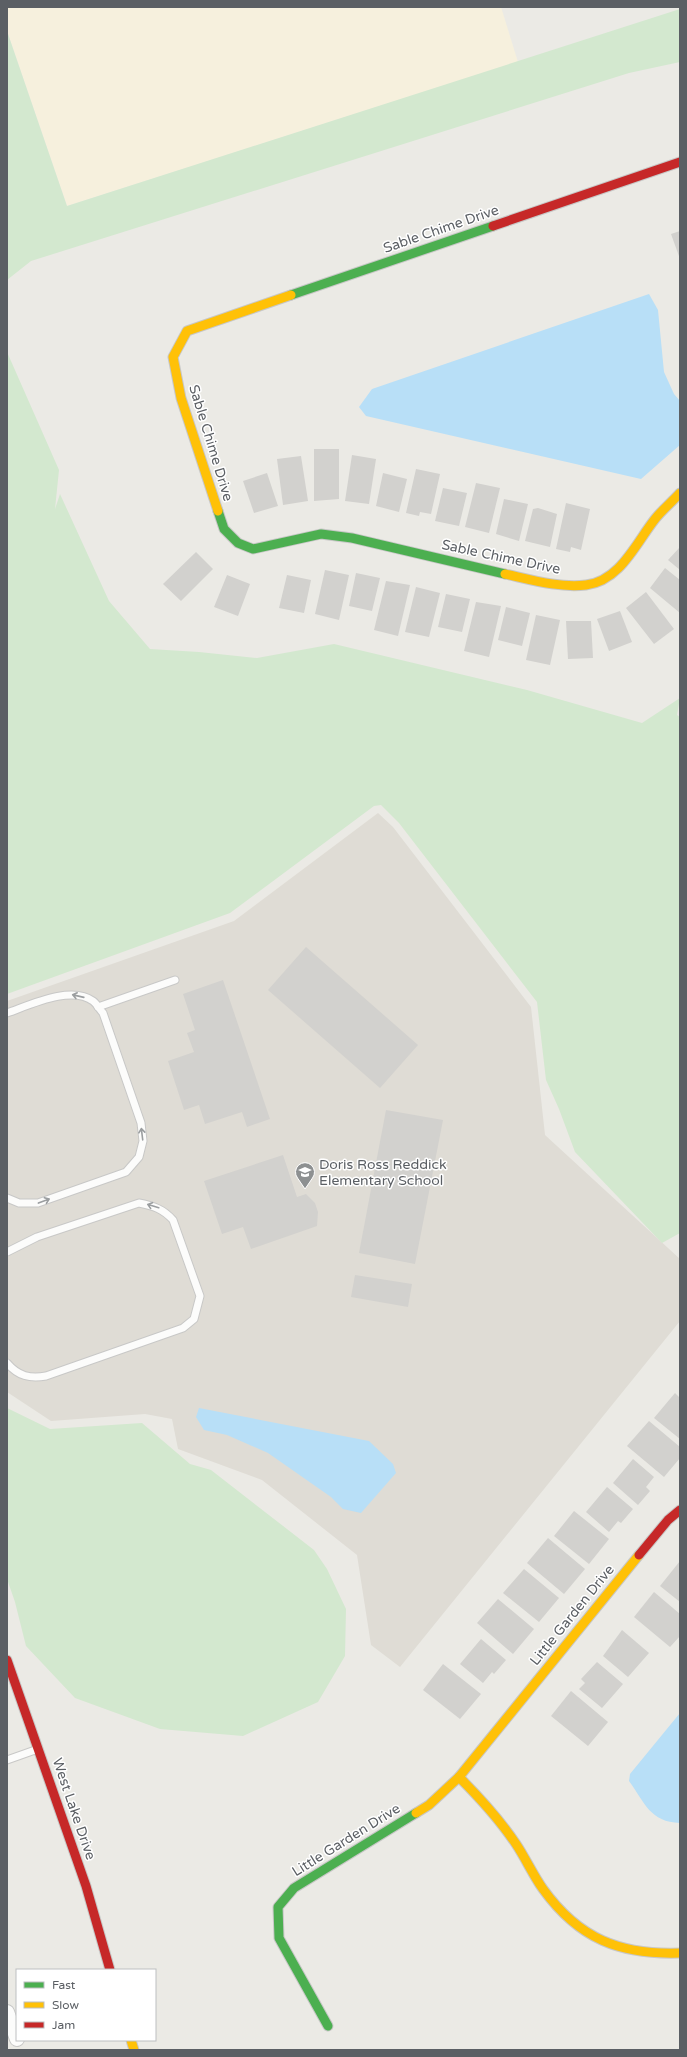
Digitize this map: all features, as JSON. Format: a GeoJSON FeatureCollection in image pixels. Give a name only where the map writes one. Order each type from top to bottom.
{"type":"FeatureCollection","features":[{"type":"Feature","properties":{"kind":"street","name":"Sable Chime Drive"},"geometry":{"type":"LineString","coordinates":[[680,162],[187,331],[173,357],[181,398],[224,529],[238,544],[253,549],[321,534],[352,538],[554,585],[587,584],[604,579],[625,561],[656,519],[680,493]]}},
{"type":"Feature","properties":{"kind":"street","name":"Little Garden Drive"},"geometry":{"type":"LineString","coordinates":[[328,2026],[279,1938],[278,1907],[294,1888],[429,1805],[459,1777],[475,1760],[501,1723],[668,1520],[680,1510]]}},
{"type":"Feature","properties":{"kind":"street","name":"West Lake Drive"},"geometry":{"type":"LineString","coordinates":[[7,1660],[10,1676],[38,1749],[86,1886],[110,1969]]}},
{"type":"Feature","properties":{"kind":"street"},"geometry":{"type":"LineString","coordinates":[[459,1777],[477,1795],[511,1837],[549,1896],[580,1928],[605,1943],[643,1954],[680,1953]]}},
{"type":"Feature","properties":{"kind":"street"},"geometry":{"type":"LineString","coordinates":[[7,2012],[16,2037]]}},
{"type":"Feature","properties":{"kind":"lane"},"geometry":{"type":"LineString","coordinates":[[98,1007],[175,980]]}},
{"type":"Feature","properties":{"kind":"lane"},"geometry":{"type":"LineString","coordinates":[[7,1013],[48,999],[73,994],[94,1002],[103,1013],[141,1123],[143,1141],[139,1157],[126,1172],[38,1203],[19,1203],[7,1198]]}},
{"type":"Feature","properties":{"kind":"lane"},"geometry":{"type":"LineString","coordinates":[[7,1252],[37,1237],[139,1203],[154,1206],[164,1210],[174,1220],[200,1296],[194,1319],[183,1328],[46,1376],[34,1378],[23,1376],[7,1364]]}},
{"type":"Feature","properties":{"kind":"lane"},"geometry":{"type":"LineString","coordinates":[[7,1760],[38,1749]]}},
{"type":"Feature","properties":{"kind":"shaded area"},"geometry":{"type":"Polygon","coordinates":[[[7,7],[501,7],[518,62],[67,206],[7,31],[7,7]]]}},
{"type":"Feature","properties":{"kind":"shaded area","name":"Doris Ross Reddick Elementary School"},"geometry":{"type":"Polygon","coordinates":[[[378,813],[393,827],[531,1007],[545,1135],[680,1259],[680,1321],[400,1667],[371,1645],[357,1555],[262,1480],[178,1449],[172,1419],[145,1414],[51,1421],[7,1392],[7,1001],[234,921],[378,813]]]}},
{"type":"Feature","properties":{"kind":"green space"},"geometry":{"type":"Polygon","coordinates":[[[680,9],[680,62],[629,73],[31,261],[7,280],[7,31],[67,206],[680,9]]]}},
{"type":"Feature","properties":{"kind":"green space"},"geometry":{"type":"Polygon","coordinates":[[[7,352],[59,470],[55,509],[60,494],[109,601],[150,649],[257,658],[334,644],[527,690],[642,723],[680,698],[677,715],[680,717],[680,1233],[662,1243],[575,1152],[559,1109],[546,1080],[537,1002],[399,823],[381,805],[374,806],[230,913],[7,994],[7,352]]]}},
{"type":"Feature","properties":{"kind":"green space"},"geometry":{"type":"Polygon","coordinates":[[[7,1408],[50,1429],[142,1423],[190,1464],[211,1470],[314,1550],[327,1569],[346,1609],[345,1656],[318,1702],[243,1736],[160,1729],[75,1698],[26,1646],[15,1602],[7,1579],[7,1408]]]}},
{"type":"Feature","properties":{"kind":"water"},"geometry":{"type":"Polygon","coordinates":[[[649,294],[658,310],[664,372],[674,394],[680,401],[680,445],[641,479],[366,416],[359,407],[372,389],[649,294]]]}},
{"type":"Feature","properties":{"kind":"water"},"geometry":{"type":"Polygon","coordinates":[[[199,1408],[369,1441],[393,1464],[396,1473],[361,1513],[343,1509],[331,1497],[268,1453],[227,1435],[204,1430],[196,1417],[199,1408]]]}},
{"type":"Feature","properties":{"kind":"water"},"geometry":{"type":"Polygon","coordinates":[[[680,1713],[680,1823],[670,1822],[655,1815],[644,1804],[629,1781],[630,1774],[680,1713]]]}},
{"type":"Feature","properties":{"kind":"building"},"geometry":{"type":"Polygon","coordinates":[[[680,231],[680,259],[671,234],[680,231]]]}},
{"type":"Feature","properties":{"kind":"building"},"geometry":{"type":"Polygon","coordinates":[[[314,449],[339,449],[339,499],[314,501],[314,449]]]}},
{"type":"Feature","properties":{"kind":"building"},"geometry":{"type":"Polygon","coordinates":[[[352,455],[376,459],[369,504],[345,501],[352,455]]]}},
{"type":"Feature","properties":{"kind":"building"},"geometry":{"type":"Polygon","coordinates":[[[301,456],[308,501],[283,505],[277,459],[301,456]]]}},
{"type":"Feature","properties":{"kind":"building"},"geometry":{"type":"Polygon","coordinates":[[[416,469],[440,474],[431,514],[420,512],[419,516],[406,513],[416,469]]]}},
{"type":"Feature","properties":{"kind":"building"},"geometry":{"type":"Polygon","coordinates":[[[267,473],[278,506],[254,513],[243,481],[267,473]]]}},
{"type":"Feature","properties":{"kind":"building"},"geometry":{"type":"Polygon","coordinates":[[[383,473],[407,479],[399,512],[376,506],[383,473]]]}},
{"type":"Feature","properties":{"kind":"building"},"geometry":{"type":"Polygon","coordinates":[[[476,483],[500,488],[489,533],[465,527],[476,483]]]}},
{"type":"Feature","properties":{"kind":"building"},"geometry":{"type":"Polygon","coordinates":[[[443,488],[467,493],[459,526],[435,521],[443,488]]]}},
{"type":"Feature","properties":{"kind":"building"},"geometry":{"type":"Polygon","coordinates":[[[504,499],[528,504],[519,541],[496,534],[504,499]]]}},
{"type":"Feature","properties":{"kind":"building"},"geometry":{"type":"Polygon","coordinates":[[[566,503],[590,509],[581,550],[571,547],[570,552],[556,549],[566,503]]]}},
{"type":"Feature","properties":{"kind":"building"},"geometry":{"type":"Polygon","coordinates":[[[538,508],[557,514],[550,547],[525,541],[533,509],[538,508]]]}},
{"type":"Feature","properties":{"kind":"building"},"geometry":{"type":"Polygon","coordinates":[[[680,547],[680,570],[668,560],[680,547]]]}},
{"type":"Feature","properties":{"kind":"building"},"geometry":{"type":"Polygon","coordinates":[[[196,552],[213,569],[181,601],[163,584],[196,552]]]}},
{"type":"Feature","properties":{"kind":"building"},"geometry":{"type":"Polygon","coordinates":[[[665,568],[680,580],[680,613],[650,588],[665,568]]]}},
{"type":"Feature","properties":{"kind":"building"},"geometry":{"type":"Polygon","coordinates":[[[325,570],[349,575],[339,620],[315,614],[325,570]]]}},
{"type":"Feature","properties":{"kind":"building"},"geometry":{"type":"Polygon","coordinates":[[[356,573],[380,578],[372,611],[349,606],[356,573]]]}},
{"type":"Feature","properties":{"kind":"building"},"geometry":{"type":"Polygon","coordinates":[[[227,575],[250,584],[238,616],[214,607],[227,575]]]}},
{"type":"Feature","properties":{"kind":"building"},"geometry":{"type":"Polygon","coordinates":[[[287,575],[311,580],[304,613],[279,608],[287,575]]]}},
{"type":"Feature","properties":{"kind":"building"},"geometry":{"type":"Polygon","coordinates":[[[386,581],[410,585],[398,636],[374,630],[386,581]]]}},
{"type":"Feature","properties":{"kind":"building"},"geometry":{"type":"Polygon","coordinates":[[[416,587],[440,593],[429,637],[405,632],[416,587]]]}},
{"type":"Feature","properties":{"kind":"building"},"geometry":{"type":"Polygon","coordinates":[[[646,592],[674,629],[654,644],[626,608],[646,592]]]}},
{"type":"Feature","properties":{"kind":"building"},"geometry":{"type":"Polygon","coordinates":[[[446,594],[470,599],[462,632],[438,627],[446,594]]]}},
{"type":"Feature","properties":{"kind":"building"},"geometry":{"type":"Polygon","coordinates":[[[476,602],[501,606],[489,657],[464,651],[476,602]]]}},
{"type":"Feature","properties":{"kind":"building"},"geometry":{"type":"Polygon","coordinates":[[[506,607],[530,613],[522,646],[498,640],[506,607]]]}},
{"type":"Feature","properties":{"kind":"building"},"geometry":{"type":"Polygon","coordinates":[[[620,611],[632,642],[609,651],[597,619],[620,611]]]}},
{"type":"Feature","properties":{"kind":"building"},"geometry":{"type":"Polygon","coordinates":[[[536,615],[560,620],[550,665],[526,660],[536,615]]]}},
{"type":"Feature","properties":{"kind":"building"},"geometry":{"type":"Polygon","coordinates":[[[566,621],[591,621],[593,658],[568,659],[566,621]]]}},
{"type":"Feature","properties":{"kind":"building"},"geometry":{"type":"Polygon","coordinates":[[[306,947],[418,1045],[380,1088],[268,990],[306,947]]]}},
{"type":"Feature","properties":{"kind":"building"},"geometry":{"type":"Polygon","coordinates":[[[223,980],[270,1119],[247,1127],[242,1112],[205,1124],[199,1105],[184,1110],[168,1061],[194,1052],[187,1033],[195,1030],[183,994],[223,980]]]}},
{"type":"Feature","properties":{"kind":"building"},"geometry":{"type":"Polygon","coordinates":[[[386,1110],[443,1120],[415,1264],[359,1253],[386,1110]]]}},
{"type":"Feature","properties":{"kind":"building"},"geometry":{"type":"Polygon","coordinates":[[[283,1155],[297,1197],[306,1194],[315,1203],[318,1212],[317,1226],[251,1249],[243,1227],[222,1234],[204,1181],[283,1155]]]}},
{"type":"Feature","properties":{"kind":"building"},"geometry":{"type":"Polygon","coordinates":[[[355,1275],[412,1284],[408,1307],[351,1297],[355,1275]]]}},
{"type":"Feature","properties":{"kind":"building"},"geometry":{"type":"Polygon","coordinates":[[[675,1393],[680,1398],[680,1439],[654,1418],[675,1393]]]}},
{"type":"Feature","properties":{"kind":"building"},"geometry":{"type":"Polygon","coordinates":[[[649,1421],[680,1447],[680,1458],[664,1477],[627,1446],[649,1421]]]}},
{"type":"Feature","properties":{"kind":"building"},"geometry":{"type":"Polygon","coordinates":[[[633,1459],[654,1477],[646,1487],[650,1491],[638,1505],[613,1483],[633,1459]]]}},
{"type":"Feature","properties":{"kind":"building"},"geometry":{"type":"Polygon","coordinates":[[[607,1487],[633,1509],[621,1523],[618,1521],[609,1532],[586,1512],[607,1487]]]}},
{"type":"Feature","properties":{"kind":"building"},"geometry":{"type":"Polygon","coordinates":[[[574,1511],[609,1539],[589,1564],[554,1536],[574,1511]]]}},
{"type":"Feature","properties":{"kind":"building"},"geometry":{"type":"Polygon","coordinates":[[[548,1538],[585,1569],[564,1594],[527,1563],[548,1538]]]}},
{"type":"Feature","properties":{"kind":"building"},"geometry":{"type":"Polygon","coordinates":[[[680,1561],[680,1602],[660,1586],[680,1561]]]}},
{"type":"Feature","properties":{"kind":"building"},"geometry":{"type":"Polygon","coordinates":[[[524,1569],[559,1598],[539,1622],[503,1593],[524,1569]]]}},
{"type":"Feature","properties":{"kind":"building"},"geometry":{"type":"Polygon","coordinates":[[[654,1592],[680,1614],[680,1636],[670,1647],[634,1617],[654,1592]]]}},
{"type":"Feature","properties":{"kind":"building"},"geometry":{"type":"Polygon","coordinates":[[[498,1599],[534,1629],[513,1654],[477,1623],[498,1599]]]}},
{"type":"Feature","properties":{"kind":"building"},"geometry":{"type":"Polygon","coordinates":[[[622,1630],[649,1653],[628,1677],[603,1656],[622,1630]]]}},
{"type":"Feature","properties":{"kind":"building"},"geometry":{"type":"Polygon","coordinates":[[[481,1639],[506,1660],[494,1674],[492,1672],[483,1683],[460,1664],[481,1639]]]}},
{"type":"Feature","properties":{"kind":"building"},"geometry":{"type":"Polygon","coordinates":[[[597,1662],[623,1684],[602,1708],[579,1689],[585,1683],[581,1679],[597,1662]]]}},
{"type":"Feature","properties":{"kind":"building"},"geometry":{"type":"Polygon","coordinates":[[[443,1664],[481,1694],[460,1719],[423,1690],[443,1664]]]}},
{"type":"Feature","properties":{"kind":"building"},"geometry":{"type":"Polygon","coordinates":[[[571,1691],[608,1722],[588,1746],[551,1716],[571,1691]]]}},
{"type":"Feature","properties":{"kind":"traffic: fast"},"geometry":{"type":"LineString","coordinates":[[291,295],[493,226]]}},
{"type":"Feature","properties":{"kind":"traffic: fast"},"geometry":{"type":"LineString","coordinates":[[218,511],[224,529],[238,543],[253,549],[321,534],[352,538],[505,574]]}},
{"type":"Feature","properties":{"kind":"traffic: fast"},"geometry":{"type":"LineString","coordinates":[[328,2026],[279,1938],[278,1907],[294,1888],[416,1813]]}},
{"type":"Feature","properties":{"kind":"traffic: slow"},"geometry":{"type":"LineString","coordinates":[[218,511],[181,398],[173,357],[187,331],[291,295]]}},
{"type":"Feature","properties":{"kind":"traffic: slow"},"geometry":{"type":"LineString","coordinates":[[505,574],[546,583],[576,586],[598,582],[618,569],[655,519],[680,493]]}},
{"type":"Feature","properties":{"kind":"traffic: slow"},"geometry":{"type":"LineString","coordinates":[[416,1813],[429,1805],[459,1777],[639,1555]]}},
{"type":"Feature","properties":{"kind":"traffic: slow"},"geometry":{"type":"LineString","coordinates":[[459,1777],[482,1801],[510,1835],[543,1889],[557,1906],[586,1932],[620,1947],[638,1951],[680,1953]]}},
{"type":"Feature","properties":{"kind":"traffic: slow"},"geometry":{"type":"LineString","coordinates":[[131,2041],[134,2050]]}},
{"type":"Feature","properties":{"kind":"traffic: jam"},"geometry":{"type":"LineString","coordinates":[[493,226],[680,162]]}},
{"type":"Feature","properties":{"kind":"traffic: jam"},"geometry":{"type":"LineString","coordinates":[[639,1555],[668,1520],[680,1510]]}},
{"type":"Feature","properties":{"kind":"traffic: jam"},"geometry":{"type":"LineString","coordinates":[[7,1660],[86,1886],[110,1969]]}},
{"type":"Feature","properties":{"kind":"place","name":"Doris Ross Reddick Elementary School"},"geometry":{"type":"Point","coordinates":[305,1189]}}]}
